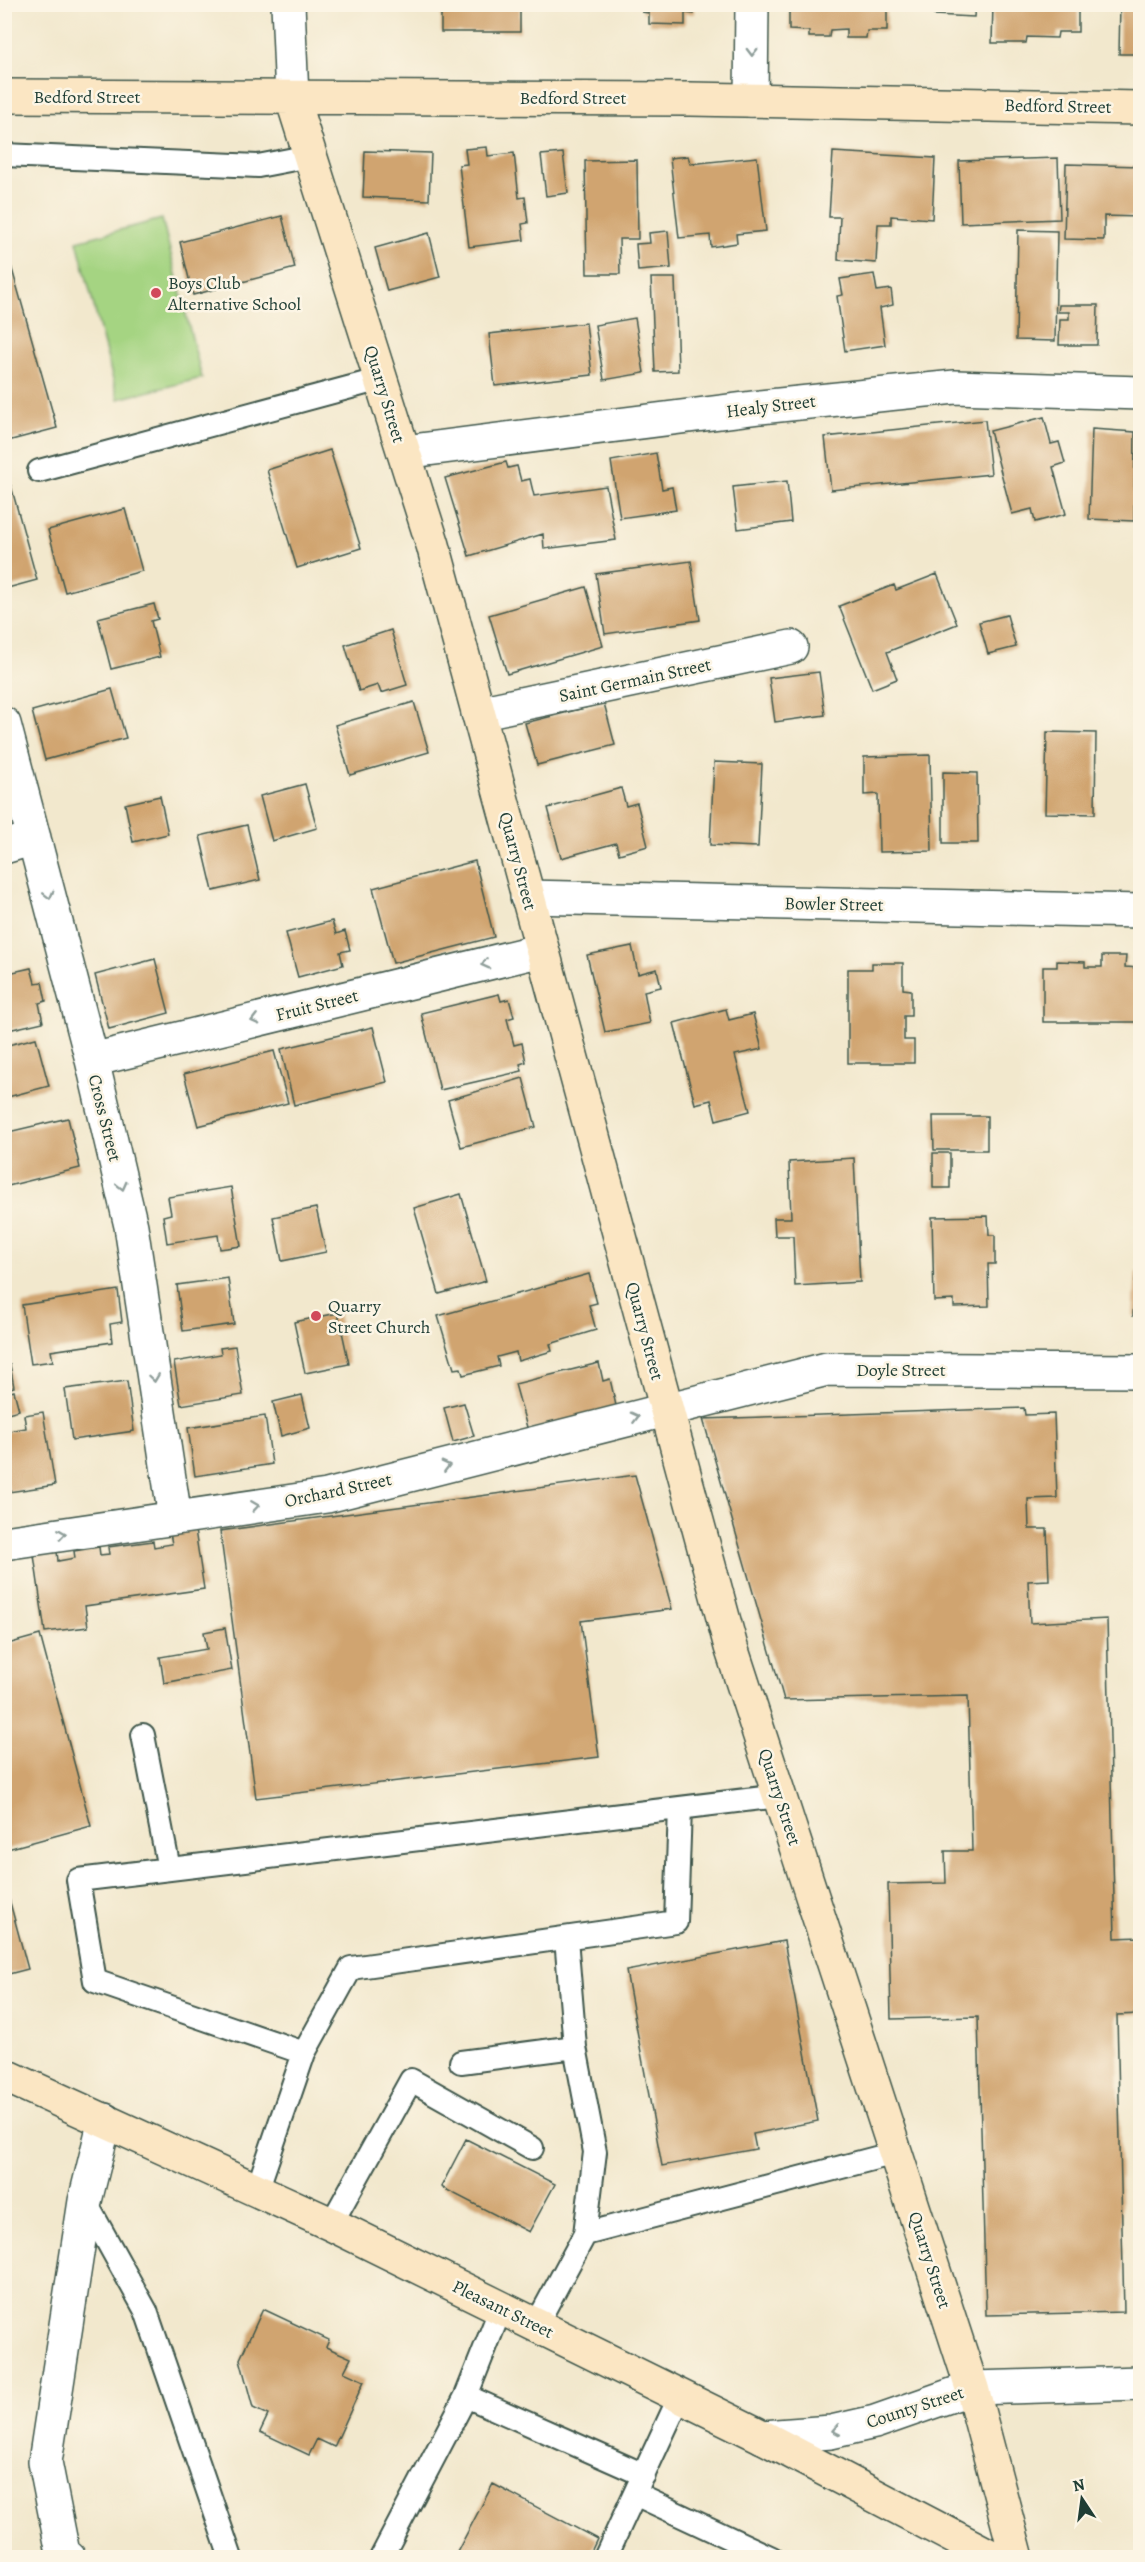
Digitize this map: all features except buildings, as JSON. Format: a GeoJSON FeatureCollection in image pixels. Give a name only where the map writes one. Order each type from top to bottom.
{"type":"FeatureCollection","features":[{"type":"Feature","properties":{"kind":"main road","name":"Bedford Street"},"geometry":{"type":"LineString","coordinates":[[4,96],[751,100],[1140,108]]}},
{"type":"Feature","properties":{"kind":"main road","name":"Quarry Street"},"geometry":{"type":"LineString","coordinates":[[292,98],[433,545],[731,1647],[972,2388],[1017,2558]]}},
{"type":"Feature","properties":{"kind":"main road","name":"Pleasant Street"},"geometry":{"type":"LineString","coordinates":[[4,2075],[331,2224],[763,2437],[994,2558]]}},
{"type":"Feature","properties":{"kind":"street"},"geometry":{"type":"LineString","coordinates":[[288,4],[292,98]]}},
{"type":"Feature","properties":{"kind":"street"},"geometry":{"type":"LineString","coordinates":[[751,100],[752,4]]}},
{"type":"Feature","properties":{"kind":"street","name":"Healy Street"},"geometry":{"type":"LineString","coordinates":[[404,452],[748,408],[955,387],[1140,393]]}},
{"type":"Feature","properties":{"kind":"street","name":"Saint Germain Street"},"geometry":{"type":"LineString","coordinates":[[478,713],[791,646]]}},
{"type":"Feature","properties":{"kind":"street","name":"Cross Street"},"geometry":{"type":"LineString","coordinates":[[4,724],[19,842],[92,1060],[131,1226],[175,1518]]}},
{"type":"Feature","properties":{"kind":"street","name":"Bowler Street"},"geometry":{"type":"LineString","coordinates":[[527,897],[1140,911]]}},
{"type":"Feature","properties":{"kind":"street","name":"Fruit Street"},"geometry":{"type":"LineString","coordinates":[[92,1060],[542,950]]}},
{"type":"Feature","properties":{"kind":"street","name":"Doyle Street"},"geometry":{"type":"LineString","coordinates":[[667,1409],[828,1370],[1140,1371]]}},
{"type":"Feature","properties":{"kind":"street","name":"Orchard Street"},"geometry":{"type":"LineString","coordinates":[[4,1543],[327,1496],[667,1409]]}},
{"type":"Feature","properties":{"kind":"street"},"geometry":{"type":"LineString","coordinates":[[69,2558],[63,2553],[45,2462],[85,2201],[105,2120]]}},
{"type":"Feature","properties":{"kind":"street","name":"County Street"},"geometry":{"type":"LineString","coordinates":[[763,2437],[842,2429],[875,2422],[972,2388],[1140,2383]]}},
{"type":"Feature","properties":{"kind":"lane"},"geometry":{"type":"LineString","coordinates":[[4,155],[258,166],[310,156]]}},
{"type":"Feature","properties":{"kind":"lane"},"geometry":{"type":"LineString","coordinates":[[39,471],[381,379]]}},
{"type":"Feature","properties":{"kind":"lane"},"geometry":{"type":"LineString","coordinates":[[143,1735],[169,1869]]}},
{"type":"Feature","properties":{"kind":"lane"},"geometry":{"type":"LineString","coordinates":[[304,2053],[95,1982],[78,1880],[779,1796]]}},
{"type":"Feature","properties":{"kind":"lane"},"geometry":{"type":"LineString","coordinates":[[257,2190],[304,2053],[351,1968],[676,1922],[680,1808]]}},
{"type":"Feature","properties":{"kind":"lane"},"geometry":{"type":"LineString","coordinates":[[536,2325],[585,2234],[595,2152],[575,2047],[566,1938]]}},
{"type":"Feature","properties":{"kind":"lane"},"geometry":{"type":"LineString","coordinates":[[461,2062],[575,2047]]}},
{"type":"Feature","properties":{"kind":"lane"},"geometry":{"type":"LineString","coordinates":[[331,2224],[411,2080],[532,2148]]}},
{"type":"Feature","properties":{"kind":"lane"},"geometry":{"type":"LineString","coordinates":[[585,2234],[895,2153]]}},
{"type":"Feature","properties":{"kind":"lane"},"geometry":{"type":"LineString","coordinates":[[85,2201],[146,2311],[231,2558]]}},
{"type":"Feature","properties":{"kind":"lane"},"geometry":{"type":"LineString","coordinates":[[381,2558],[466,2396],[501,2308]]}},
{"type":"Feature","properties":{"kind":"lane"},"geometry":{"type":"LineString","coordinates":[[466,2396],[639,2485],[772,2558]]}},
{"type":"Feature","properties":{"kind":"lane"},"geometry":{"type":"LineString","coordinates":[[605,2558],[680,2396]]}},
{"type":"Feature","properties":{"kind":"green space"},"geometry":{"type":"Polygon","coordinates":[[[162,219],[202,378],[118,399],[77,241],[162,219]]]}},
{"type":"Feature","properties":{"kind":"place","name":"Boys Club Alternative School"},"geometry":{"type":"Point","coordinates":[156,293]}},
{"type":"Feature","properties":{"kind":"place","name":"Quarry Street Church"},"geometry":{"type":"Point","coordinates":[316,1316]}}]}
